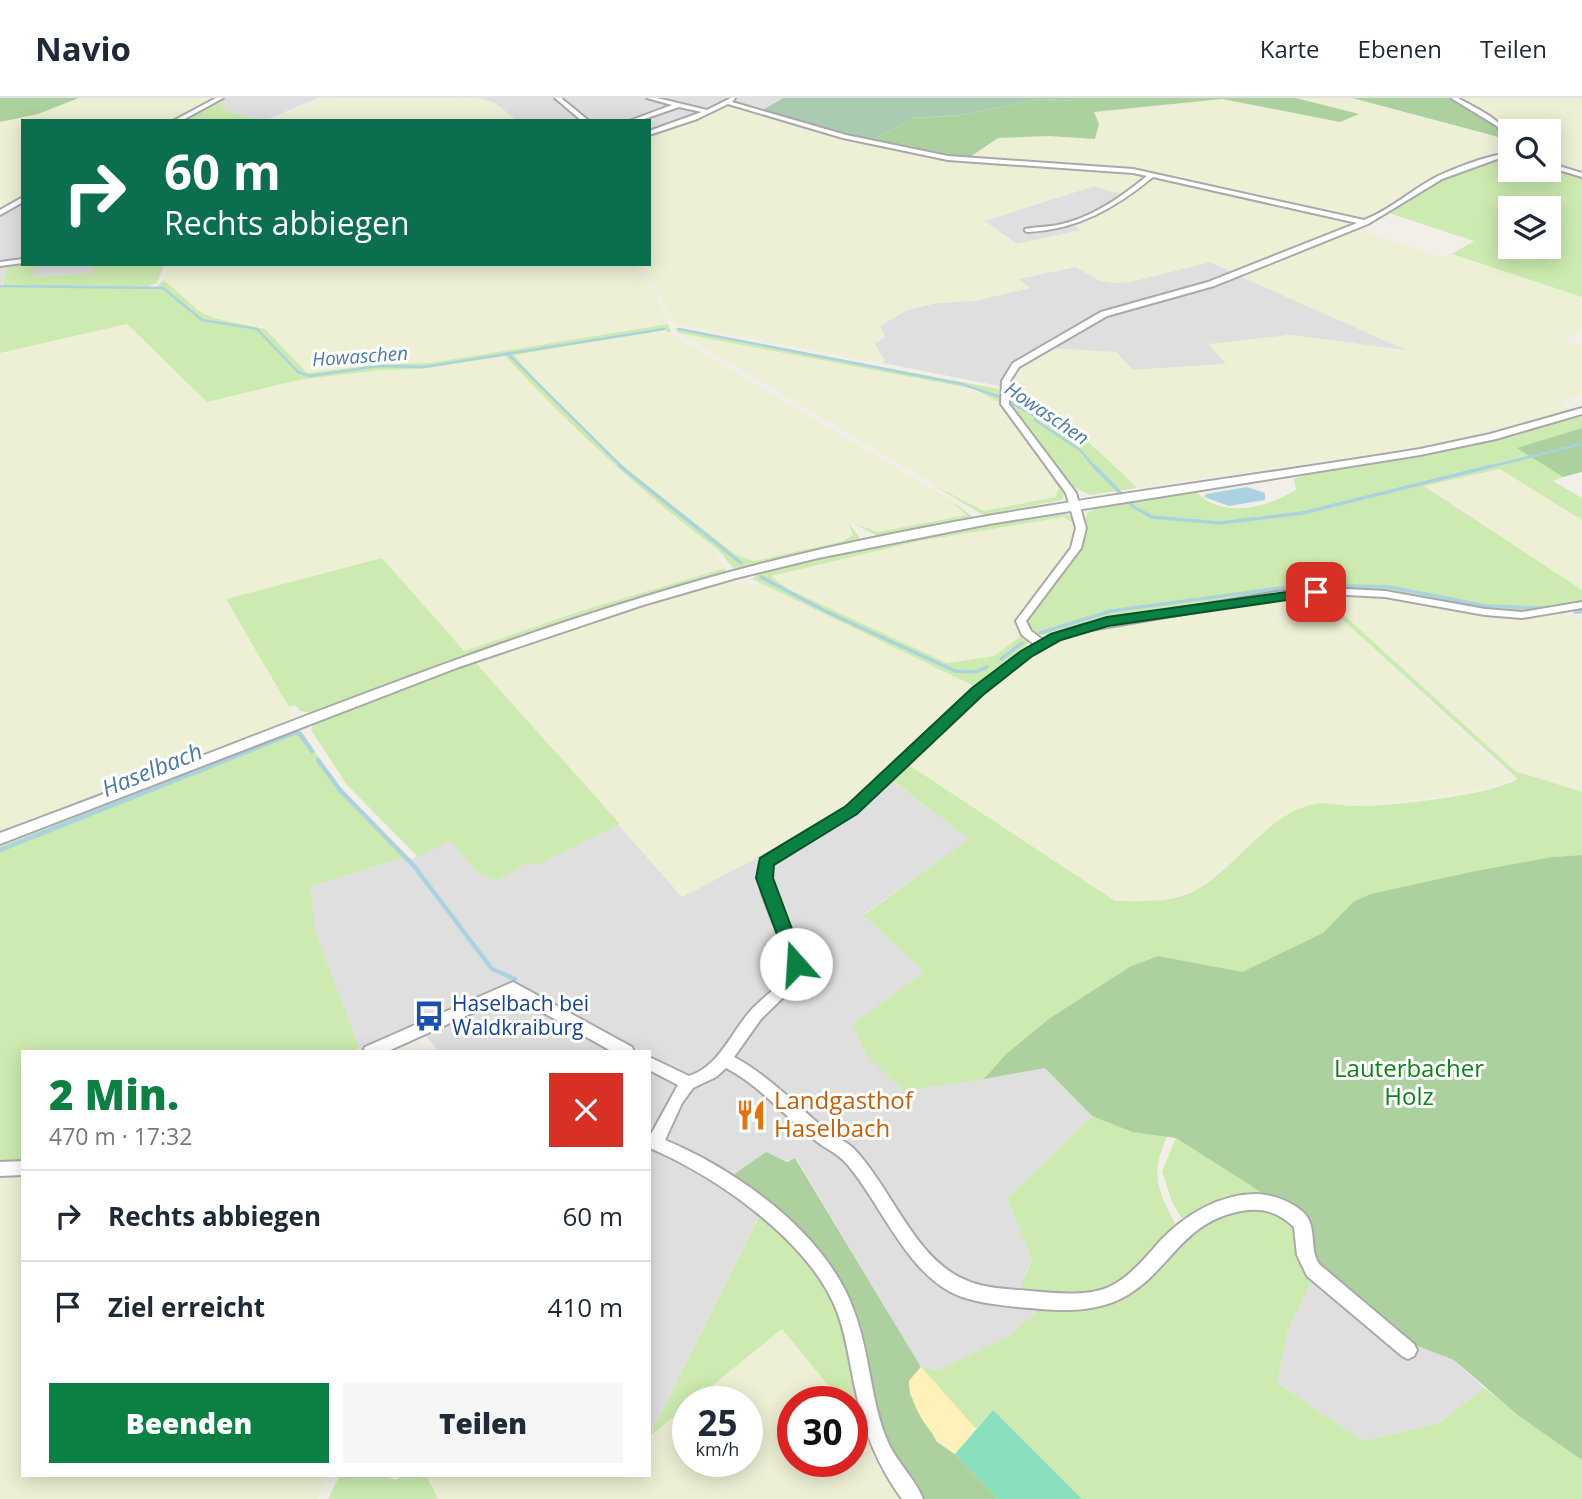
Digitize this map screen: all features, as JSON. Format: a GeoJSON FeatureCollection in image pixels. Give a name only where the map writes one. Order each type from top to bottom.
{"type":"FeatureCollection","features":[{"type":"Feature","properties":{"kind":"street"},"geometry":{"type":"LineString","coordinates":[[180,119],[219,98]]}},
{"type":"Feature","properties":{"kind":"street"},"geometry":{"type":"LineString","coordinates":[[558,98],[584,119]]}},
{"type":"Feature","properties":{"kind":"street"},"geometry":{"type":"LineString","coordinates":[[650,98],[708,112]]}},
{"type":"Feature","properties":{"kind":"street"},"geometry":{"type":"LineString","coordinates":[[651,132],[708,112],[735,98]]}},
{"type":"Feature","properties":{"kind":"street"},"geometry":{"type":"LineString","coordinates":[[1454,98],[1498,124]]}},
{"type":"Feature","properties":{"kind":"street"},"geometry":{"type":"LineString","coordinates":[[728,102],[845,137],[948,158],[1105,167],[1366,223]]}},
{"type":"Feature","properties":{"kind":"street"},"geometry":{"type":"LineString","coordinates":[[638,119],[679,105]]}},
{"type":"Feature","properties":{"kind":"street"},"geometry":{"type":"LineString","coordinates":[[1041,644],[1026,633],[1021,621],[1076,548],[1081,528],[1077,505],[1071,493],[1005,397],[1010,373],[1024,358],[1104,314],[1211,284],[1287,251],[1366,223],[1440,178],[1498,156]]}},
{"type":"Feature","properties":{"kind":"street"},"geometry":{"type":"LineString","coordinates":[[1561,169],[1582,175]]}},
{"type":"Feature","properties":{"kind":"street"},"geometry":{"type":"LineString","coordinates":[[1027,230],[1062,226],[1101,213],[1152,175]]}},
{"type":"Feature","properties":{"kind":"street"},"geometry":{"type":"LineString","coordinates":[[0,213],[21,201]]}},
{"type":"Feature","properties":{"kind":"street"},"geometry":{"type":"LineString","coordinates":[[0,264],[21,261]]}},
{"type":"Feature","properties":{"kind":"street"},"geometry":{"type":"LineString","coordinates":[[0,839],[300,721],[592,616],[733,575],[848,547],[1077,505],[1420,452],[1492,437],[1582,411]]}},
{"type":"Feature","properties":{"kind":"street"},"geometry":{"type":"LineString","coordinates":[[914,1499],[893,1472],[877,1439],[845,1308],[831,1282],[809,1253],[758,1203],[688,1157],[656,1143],[677,1098],[688,1083],[704,1079],[725,1059],[755,1016],[796,978],[794,955],[764,878],[766,862],[851,810],[977,692],[1041,644],[1107,622],[1297,593],[1363,591],[1485,612],[1522,615],[1582,605]]}},
{"type":"Feature","properties":{"kind":"street"},"geometry":{"type":"LineString","coordinates":[[374,1050],[513,988],[622,1050]]}},
{"type":"Feature","properties":{"kind":"street"},"geometry":{"type":"LineString","coordinates":[[725,1059],[751,1073],[823,1138],[847,1153],[887,1202],[917,1253],[939,1275],[958,1287],[979,1294],[1026,1299],[1104,1297],[1139,1273],[1191,1223],[1241,1202],[1268,1202],[1280,1206],[1304,1228],[1302,1247],[1305,1260],[1313,1270],[1408,1350]]}},
{"type":"Feature","properties":{"kind":"street"},"geometry":{"type":"LineString","coordinates":[[651,1064],[688,1083]]}},
{"type":"Feature","properties":{"kind":"street"},"geometry":{"type":"LineString","coordinates":[[0,1169],[21,1168]]}},
{"type":"Feature","properties":{"kind":"shaded area"},"geometry":{"type":"Polygon","coordinates":[[[223,98],[318,98],[269,119],[257,119],[227,111],[218,101],[223,98]]]}},
{"type":"Feature","properties":{"kind":"shaded area"},"geometry":{"type":"Polygon","coordinates":[[[477,98],[782,98],[759,111],[651,134],[651,119],[515,119],[495,103],[477,98]]]}},
{"type":"Feature","properties":{"kind":"shaded area"},"geometry":{"type":"Polygon","coordinates":[[[1094,186],[1129,196],[1103,214],[1074,224],[1081,230],[1017,244],[984,221],[1094,186]]]}},
{"type":"Feature","properties":{"kind":"shaded area"},"geometry":{"type":"Polygon","coordinates":[[[21,198],[21,265],[0,285],[0,211],[21,198]]]}},
{"type":"Feature","properties":{"kind":"shaded area"},"geometry":{"type":"Polygon","coordinates":[[[1210,262],[1409,351],[1290,335],[1209,345],[1227,364],[1133,370],[1009,388],[883,363],[885,361],[874,343],[880,326],[907,310],[945,301],[974,301],[1029,288],[1017,279],[1076,267],[1099,280],[1130,282],[1210,262]]]}},
{"type":"Feature","properties":{"kind":"shaded area"},"geometry":{"type":"Polygon","coordinates":[[[33,266],[95,268],[94,273],[33,277],[33,266]]]}},
{"type":"Feature","properties":{"kind":"shaded area"},"geometry":{"type":"Polygon","coordinates":[[[884,775],[970,839],[864,914],[924,972],[854,1024],[904,1091],[1045,1068],[1092,1116],[1007,1199],[1032,1259],[1024,1276],[1044,1305],[1009,1336],[937,1371],[921,1367],[796,1158],[733,1174],[767,1200],[675,1386],[672,1386],[672,1392],[651,1434],[651,1050],[437,1050],[424,1033],[386,1050],[359,1050],[315,930],[311,886],[396,860],[411,859],[450,841],[479,874],[497,881],[528,863],[538,865],[620,824],[682,897],[812,829],[884,775]]]}},
{"type":"Feature","properties":{"kind":"shaded area"},"geometry":{"type":"Polygon","coordinates":[[[1313,1279],[1412,1344],[1454,1360],[1484,1388],[1439,1423],[1363,1441],[1277,1383],[1288,1330],[1313,1279]]]}},
{"type":"Feature","properties":{"kind":"green space"},"geometry":{"type":"Polygon","coordinates":[[[0,98],[79,98],[38,114],[0,122],[0,98]]]}},
{"type":"Feature","properties":{"kind":"green space"},"geometry":{"type":"Polygon","coordinates":[[[79,98],[217,98],[177,119],[21,119],[21,198],[0,211],[0,122],[38,114],[79,98]]]}},
{"type":"Feature","properties":{"kind":"green space"},"geometry":{"type":"Polygon","coordinates":[[[325,98],[483,99],[495,103],[515,119],[269,119],[325,98]]]}},
{"type":"Feature","properties":{"kind":"green space"},"geometry":{"type":"Polygon","coordinates":[[[783,98],[1074,98],[1076,101],[1041,99],[960,115],[913,118],[871,141],[762,110],[783,98]]]}},
{"type":"Feature","properties":{"kind":"green space"},"geometry":{"type":"Polygon","coordinates":[[[1074,98],[1296,98],[1359,114],[1340,122],[1222,99],[1094,112],[1099,124],[1095,139],[1049,136],[998,138],[967,159],[871,141],[913,118],[960,115],[1041,99],[1075,101],[1074,98]]]}},
{"type":"Feature","properties":{"kind":"green space"},"geometry":{"type":"Polygon","coordinates":[[[1296,98],[1352,98],[1498,139],[1498,154],[1436,177],[1383,211],[1365,219],[1134,170],[967,159],[998,138],[1049,136],[1095,139],[1099,124],[1093,112],[1222,99],[1340,122],[1358,114],[1296,98]]]}},
{"type":"Feature","properties":{"kind":"green space"},"geometry":{"type":"Polygon","coordinates":[[[1352,98],[1451,98],[1495,123],[1498,137],[1352,98]]]}},
{"type":"Feature","properties":{"kind":"green space"},"geometry":{"type":"Polygon","coordinates":[[[1455,98],[1582,98],[1582,173],[1561,167],[1561,119],[1498,119],[1498,122],[1455,98]]]}},
{"type":"Feature","properties":{"kind":"green space"},"geometry":{"type":"Polygon","coordinates":[[[218,101],[227,111],[255,119],[183,119],[218,101]]]}},
{"type":"Feature","properties":{"kind":"green space"},"geometry":{"type":"Polygon","coordinates":[[[729,104],[960,161],[957,166],[968,162],[1079,167],[1145,176],[1125,195],[1094,186],[985,221],[1017,244],[1080,230],[1073,224],[1113,208],[1155,177],[1357,223],[1234,272],[1210,262],[1130,282],[1114,283],[1098,280],[1076,267],[1018,279],[1030,288],[974,301],[927,304],[907,310],[880,326],[885,337],[874,344],[885,361],[883,363],[677,325],[670,321],[659,291],[637,266],[651,266],[651,133],[729,104]]]}},
{"type":"Feature","properties":{"kind":"green space"},"geometry":{"type":"Polygon","coordinates":[[[1498,158],[1498,182],[1561,182],[1561,170],[1582,176],[1582,297],[1452,254],[1474,241],[1389,213],[1441,179],[1498,158]]]}},
{"type":"Feature","properties":{"kind":"green space"},"geometry":{"type":"Polygon","coordinates":[[[1356,229],[1444,258],[1452,254],[1582,297],[1582,331],[1564,339],[1582,346],[1582,394],[1560,403],[1571,409],[1485,433],[1401,450],[1137,488],[1087,439],[1053,416],[1010,393],[1010,380],[1020,366],[1047,348],[1116,352],[1133,370],[1226,364],[1209,344],[1290,335],[1406,350],[1237,275],[1356,229]]]}},
{"type":"Feature","properties":{"kind":"green space"},"geometry":{"type":"Polygon","coordinates":[[[21,263],[21,266],[33,266],[34,277],[94,273],[93,266],[163,266],[157,283],[149,286],[154,287],[152,291],[164,280],[199,311],[213,318],[265,329],[307,373],[384,364],[430,363],[668,324],[671,333],[664,330],[514,355],[550,396],[623,466],[736,555],[754,561],[843,541],[853,535],[849,524],[860,538],[859,542],[737,570],[716,548],[606,457],[505,356],[421,369],[382,370],[298,380],[207,402],[127,324],[0,353],[0,285],[3,285],[7,265],[21,263]]]}},
{"type":"Feature","properties":{"kind":"green space"},"geometry":{"type":"Polygon","coordinates":[[[167,266],[635,266],[656,291],[668,324],[430,363],[384,364],[306,373],[261,327],[212,318],[199,311],[164,280],[167,266]]]}},
{"type":"Feature","properties":{"kind":"green space"},"geometry":{"type":"Polygon","coordinates":[[[127,324],[207,402],[298,380],[382,370],[421,369],[505,356],[580,434],[630,480],[722,552],[717,557],[725,568],[584,610],[464,651],[382,559],[227,599],[292,713],[289,721],[0,834],[0,353],[127,324]]]}},
{"type":"Feature","properties":{"kind":"green space"},"geometry":{"type":"Polygon","coordinates":[[[675,328],[999,389],[1001,403],[974,389],[679,333],[675,328]]]}},
{"type":"Feature","properties":{"kind":"green space"},"geometry":{"type":"Polygon","coordinates":[[[664,330],[952,501],[966,515],[878,532],[853,523],[848,526],[853,535],[843,541],[754,561],[736,555],[623,466],[550,396],[514,354],[664,330]]]}},
{"type":"Feature","properties":{"kind":"green space"},"geometry":{"type":"Polygon","coordinates":[[[679,333],[849,363],[988,394],[1001,403],[1059,490],[1058,494],[1047,501],[990,511],[971,506],[679,333]]]}},
{"type":"Feature","properties":{"kind":"green space"},"geometry":{"type":"Polygon","coordinates":[[[1010,393],[1062,421],[1137,488],[1090,495],[1073,487],[1019,419],[1010,404],[1010,393]]]}},
{"type":"Feature","properties":{"kind":"green space"},"geometry":{"type":"Polygon","coordinates":[[[1582,416],[1582,428],[1518,448],[1563,477],[1553,481],[1582,498],[1582,520],[1500,469],[1424,486],[1582,590],[1582,602],[1529,611],[1500,610],[1366,589],[1317,588],[1106,618],[1050,636],[1034,633],[1027,626],[1033,607],[1080,546],[1087,513],[1095,509],[1195,491],[1218,505],[1231,508],[1257,506],[1296,490],[1294,479],[1301,476],[1458,448],[1582,416]]]}},
{"type":"Feature","properties":{"kind":"green space"},"geometry":{"type":"Polygon","coordinates":[[[1582,428],[1582,472],[1563,477],[1517,448],[1582,428]]]}},
{"type":"Feature","properties":{"kind":"green space"},"geometry":{"type":"Polygon","coordinates":[[[1031,446],[1062,487],[1065,493],[1062,500],[983,515],[933,485],[984,511],[1055,497],[1059,489],[1031,446]]]}},
{"type":"Feature","properties":{"kind":"green space"},"geometry":{"type":"Polygon","coordinates":[[[1500,469],[1582,520],[1582,590],[1423,485],[1500,469]]]}},
{"type":"Feature","properties":{"kind":"green space"},"geometry":{"type":"Polygon","coordinates":[[[952,501],[973,517],[879,537],[853,523],[878,532],[966,515],[952,501]]]}},
{"type":"Feature","properties":{"kind":"green space"},"geometry":{"type":"Polygon","coordinates":[[[1066,514],[1073,517],[1077,526],[1064,517],[920,541],[771,576],[788,589],[947,663],[994,656],[1023,635],[1028,642],[1026,648],[993,670],[976,687],[752,579],[761,572],[935,534],[1066,514]]]}},
{"type":"Feature","properties":{"kind":"green space"},"geometry":{"type":"Polygon","coordinates":[[[1064,517],[1077,526],[1069,550],[1017,617],[1016,624],[1023,635],[994,656],[947,664],[788,589],[771,576],[920,541],[1064,517]]]}},
{"type":"Feature","properties":{"kind":"green space"},"geometry":{"type":"Polygon","coordinates":[[[382,558],[464,651],[584,610],[725,568],[726,571],[535,630],[311,713],[300,711],[295,705],[289,707],[226,599],[382,558]]]}},
{"type":"Feature","properties":{"kind":"green space"},"geometry":{"type":"Polygon","coordinates":[[[733,580],[751,586],[761,583],[976,687],[854,801],[812,829],[682,897],[474,661],[602,618],[733,580]]]}},
{"type":"Feature","properties":{"kind":"green space"},"geometry":{"type":"Polygon","coordinates":[[[1315,595],[1504,770],[1519,778],[1461,794],[1365,806],[1314,804],[1257,836],[1228,865],[1193,891],[1154,901],[1115,901],[909,765],[1012,669],[1050,644],[1117,623],[1315,595]]]}},
{"type":"Feature","properties":{"kind":"green space"},"geometry":{"type":"Polygon","coordinates":[[[1315,595],[1322,595],[1515,771],[1582,792],[1582,855],[1552,857],[1353,902],[1323,933],[1242,973],[1158,956],[1131,966],[1050,1018],[1006,1054],[984,1079],[904,1091],[867,1056],[853,1024],[924,972],[864,915],[969,839],[893,781],[909,765],[1115,901],[1165,899],[1194,891],[1209,882],[1280,819],[1314,804],[1361,806],[1419,802],[1486,790],[1518,779],[1315,595]]]}},
{"type":"Feature","properties":{"kind":"green space"},"geometry":{"type":"Polygon","coordinates":[[[1322,595],[1376,596],[1502,617],[1561,614],[1582,619],[1582,792],[1515,771],[1322,595]]]}},
{"type":"Feature","properties":{"kind":"green space"},"geometry":{"type":"Polygon","coordinates":[[[474,661],[620,824],[538,865],[528,863],[497,881],[479,874],[450,841],[418,857],[347,785],[311,730],[314,722],[474,661]]]}},
{"type":"Feature","properties":{"kind":"green space"},"geometry":{"type":"Polygon","coordinates":[[[294,730],[302,732],[343,793],[411,859],[396,860],[311,886],[315,930],[359,1048],[21,1050],[21,1161],[0,1163],[0,846],[294,730]]]}},
{"type":"Feature","properties":{"kind":"green space","name":"Lauterbacher Holz"},"geometry":{"type":"Polygon","coordinates":[[[1582,855],[1582,1460],[1519,1416],[1454,1360],[1412,1344],[1319,1271],[1306,1242],[1273,1200],[1176,1138],[1132,1132],[1092,1116],[1045,1068],[984,1079],[1006,1054],[1050,1018],[1131,966],[1158,956],[1242,972],[1323,933],[1353,902],[1371,894],[1476,871],[1552,857],[1582,855]]]}},
{"type":"Feature","properties":{"kind":"green space"},"geometry":{"type":"Polygon","coordinates":[[[1092,1116],[1132,1132],[1168,1135],[1158,1162],[1158,1184],[1178,1229],[1142,1265],[1107,1292],[1030,1296],[1021,1286],[1032,1259],[1007,1199],[1092,1116]]]}},
{"type":"Feature","properties":{"kind":"green space"},"geometry":{"type":"Polygon","coordinates":[[[1176,1138],[1273,1200],[1185,1224],[1172,1202],[1162,1171],[1176,1138]]]}},
{"type":"Feature","properties":{"kind":"green space"},"geometry":{"type":"Polygon","coordinates":[[[766,1152],[787,1162],[795,1158],[921,1367],[909,1381],[910,1394],[937,1442],[955,1454],[998,1499],[924,1499],[889,1451],[868,1385],[861,1345],[804,1239],[767,1201],[733,1175],[766,1152]]]}},
{"type":"Feature","properties":{"kind":"green space"},"geometry":{"type":"Polygon","coordinates":[[[21,1172],[21,1477],[327,1477],[317,1499],[0,1499],[0,1174],[21,1172]]]}},
{"type":"Feature","properties":{"kind":"green space"},"geometry":{"type":"Polygon","coordinates":[[[1251,1204],[1291,1217],[1313,1279],[1288,1330],[1277,1383],[1363,1441],[1439,1423],[1484,1388],[1582,1460],[1582,1499],[1082,1499],[993,1410],[976,1429],[921,1367],[937,1371],[1009,1336],[1044,1305],[1102,1301],[1207,1220],[1251,1204]]]}},
{"type":"Feature","properties":{"kind":"green space"},"geometry":{"type":"Polygon","coordinates":[[[761,1213],[800,1248],[838,1307],[856,1386],[829,1386],[782,1329],[712,1386],[675,1386],[761,1213]]]}},
{"type":"Feature","properties":{"kind":"green space"},"geometry":{"type":"Polygon","coordinates":[[[782,1329],[829,1386],[777,1386],[777,1477],[868,1477],[868,1435],[877,1457],[906,1499],[438,1499],[427,1477],[651,1477],[651,1434],[672,1418],[672,1477],[763,1477],[763,1386],[712,1386],[782,1329]]]}},
{"type":"Feature","properties":{"kind":"green space"},"geometry":{"type":"Polygon","coordinates":[[[672,1392],[672,1418],[651,1434],[672,1392]]]}},
{"type":"Feature","properties":{"kind":"green space"},"geometry":{"type":"Polygon","coordinates":[[[993,1410],[1082,1499],[998,1499],[955,1454],[993,1410]]]}},
{"type":"Feature","properties":{"kind":"green space"},"geometry":{"type":"Polygon","coordinates":[[[339,1477],[386,1477],[396,1480],[400,1477],[427,1477],[438,1499],[328,1499],[339,1477]]]}},
{"type":"Feature","properties":{"kind":"sand"},"geometry":{"type":"Polygon","coordinates":[[[921,1367],[976,1429],[955,1454],[931,1432],[914,1402],[909,1381],[921,1367]]]}},
{"type":"Feature","properties":{"kind":"water"},"geometry":{"type":"Polygon","coordinates":[[[1247,487],[1265,493],[1265,500],[1229,506],[1204,497],[1206,494],[1247,487]]]}},
{"type":"Feature","properties":{"kind":"waterway","name":"Howaschen"},"geometry":{"type":"LineString","coordinates":[[0,286],[163,288],[202,320],[257,329],[298,372],[309,376],[379,366],[424,367],[664,329]]}},
{"type":"Feature","properties":{"kind":"waterway","name":"Howaschen"},"geometry":{"type":"LineString","coordinates":[[679,329],[962,384],[1000,397],[1035,416],[1035,420],[1080,450],[1095,468]]}},
{"type":"Feature","properties":{"kind":"waterway"},"geometry":{"type":"LineString","coordinates":[[508,354],[623,468]]}},
{"type":"Feature","properties":{"kind":"waterway","name":"Howaschen"},"geometry":{"type":"LineString","coordinates":[[1485,468],[1582,444]]}},
{"type":"Feature","properties":{"kind":"waterway"},"geometry":{"type":"LineString","coordinates":[[620,466],[741,563]]}},
{"type":"Feature","properties":{"kind":"waterway","name":"Howaschen"},"geometry":{"type":"LineString","coordinates":[[1094,466],[1134,507],[1152,517],[1219,523],[1303,513],[1492,466]]}},
{"type":"Feature","properties":{"kind":"waterway"},"geometry":{"type":"LineString","coordinates":[[761,577],[825,611],[955,671],[975,672],[987,667]]}},
{"type":"Feature","properties":{"kind":"waterway"},"geometry":{"type":"LineString","coordinates":[[1040,633],[1111,611],[1304,585],[1389,587],[1486,606],[1541,608]]}},
{"type":"Feature","properties":{"kind":"waterway"},"geometry":{"type":"LineString","coordinates":[[1575,612],[1582,612]]}},
{"type":"Feature","properties":{"kind":"waterway"},"geometry":{"type":"LineString","coordinates":[[1001,659],[1022,643]]}},
{"type":"Feature","properties":{"kind":"waterway","name":"Haselbach"},"geometry":{"type":"LineString","coordinates":[[0,850],[294,733],[299,733],[312,751]]}},
{"type":"Feature","properties":{"kind":"waterway","name":"Haselbach"},"geometry":{"type":"LineString","coordinates":[[318,760],[340,790],[414,866],[492,969],[515,979]]}},
{"type":"Feature","properties":{"kind":"place","name":"Haselbach bei Waldkraiburg"},"geometry":{"type":"Point","coordinates":[429,1016]}},
{"type":"Feature","properties":{"kind":"place","name":"Landgasthof Haselbach"},"geometry":{"type":"Point","coordinates":[751,1115]}},
{"type":"Feature","properties":{"kind":"route"},"geometry":{"type":"LineString","coordinates":[[796,964],[764,878],[766,862],[851,810],[977,692],[1026,654],[1056,637],[1107,622],[1276,595],[1316,592]]}}]}
